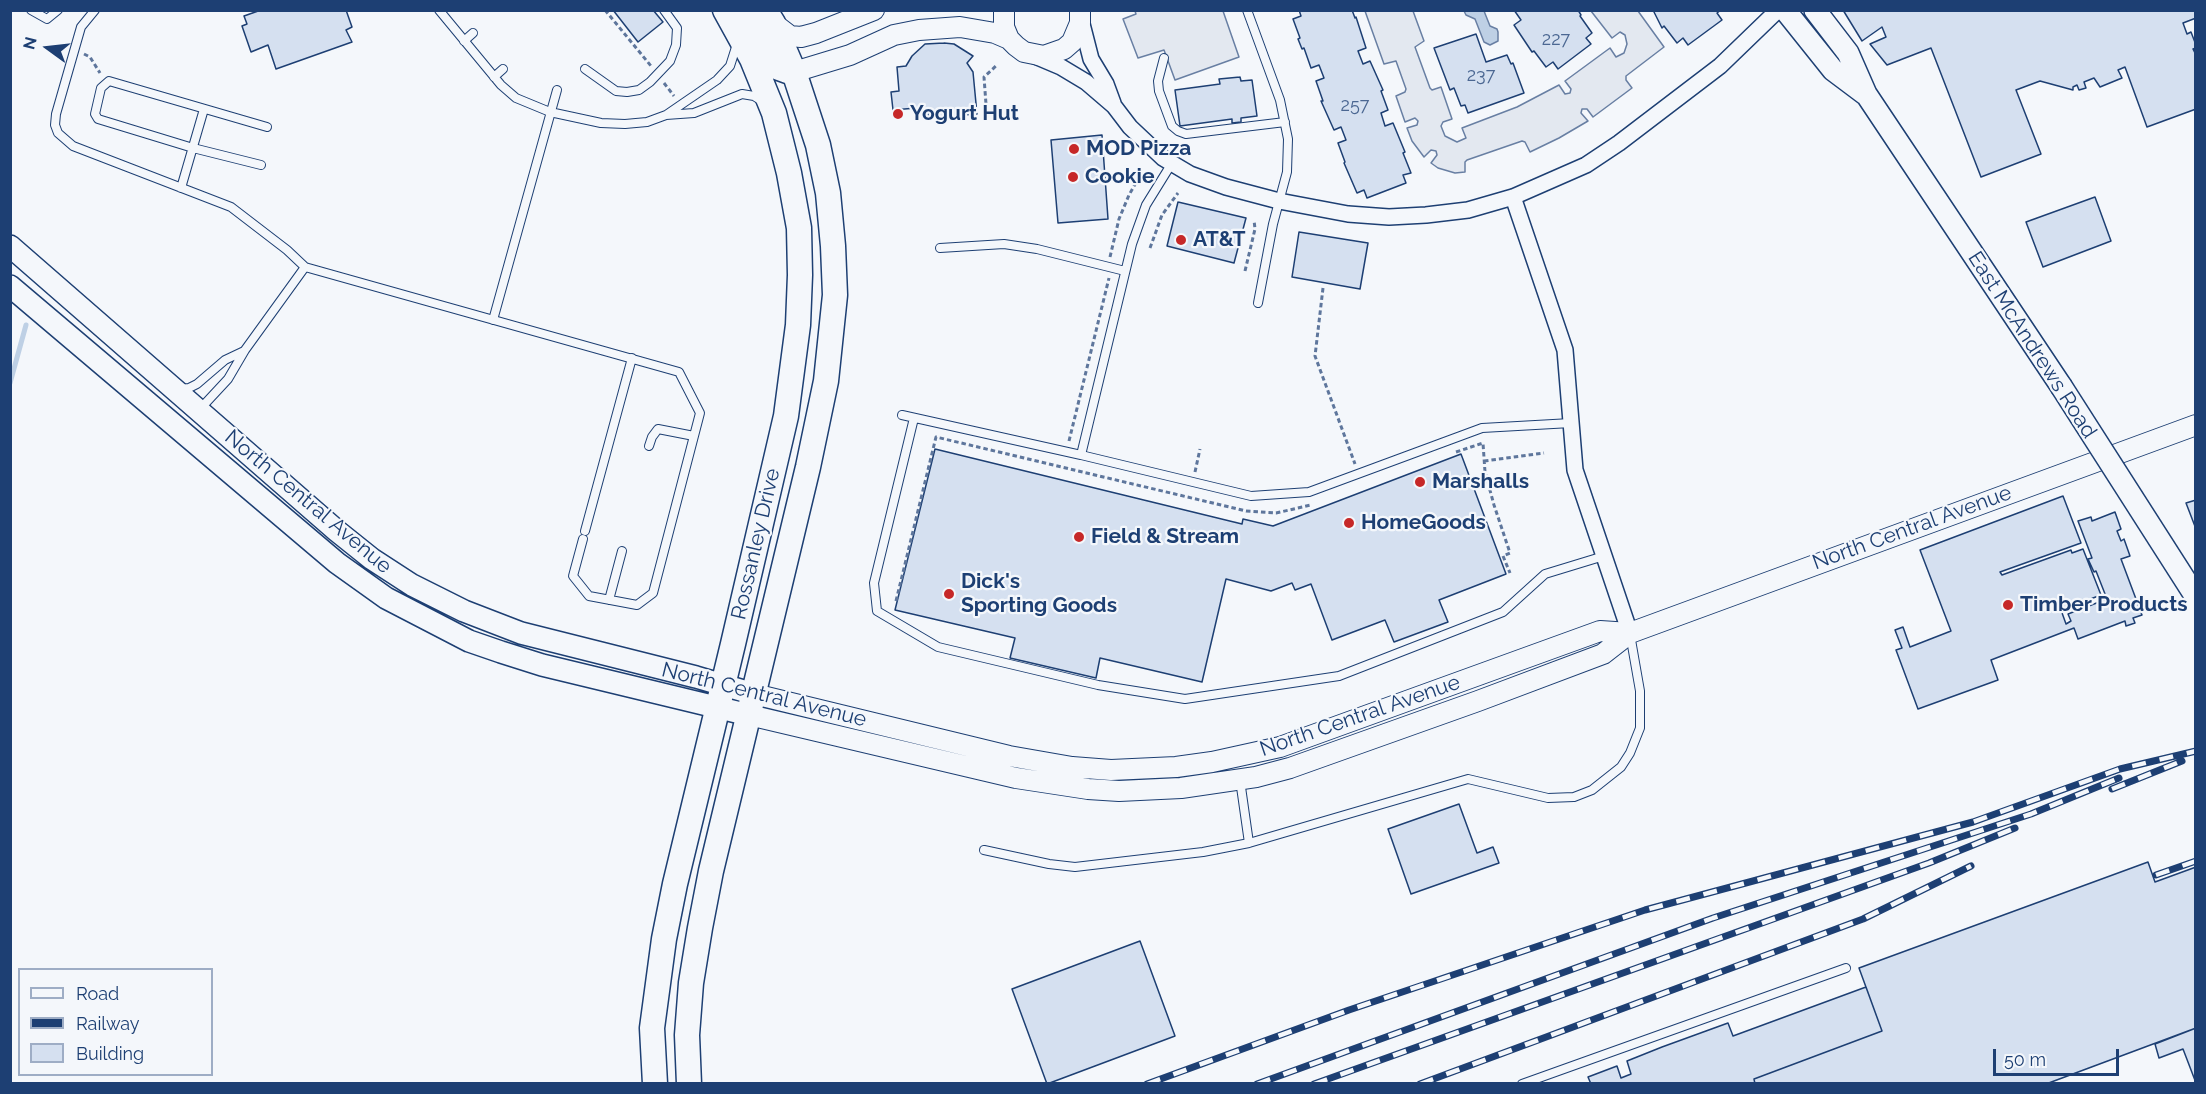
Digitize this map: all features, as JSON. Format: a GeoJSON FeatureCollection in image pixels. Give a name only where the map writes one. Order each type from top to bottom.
{"type":"FeatureCollection","features":[{"type":"Feature","properties":{"kind":"main road","name":"Rossanley Drive"},"geometry":{"type":"LineString","coordinates":[[655,1083],[652,1028],[657,982],[675,884],[786,416],[798,326],[800,275],[798,228],[789,173],[771,106],[752,58],[725,10]]}},
{"type":"Feature","properties":{"kind":"main road"},"geometry":{"type":"LineString","coordinates":[[746,10],[773,63],[779,68],[794,72]]}},
{"type":"Feature","properties":{"kind":"main road"},"geometry":{"type":"LineString","coordinates":[[1785,10],[1833,70],[1866,94]]}},
{"type":"Feature","properties":{"kind":"main road"},"geometry":{"type":"LineString","coordinates":[[1815,10],[1848,53],[1866,94]]}},
{"type":"Feature","properties":{"kind":"main road","name":"Rossanley Drive"},"geometry":{"type":"LineString","coordinates":[[689,1083],[687,1035],[691,983],[700,928],[810,456],[825,381],[835,295],[828,194],[818,145],[794,72],[769,17]]}},
{"type":"Feature","properties":{"kind":"main road","name":"East McAndrews Road"},"geometry":{"type":"LineString","coordinates":[[1866,94],[2061,386],[2196,597]]}},
{"type":"Feature","properties":{"kind":"main road","name":"North Central Avenue"},"geometry":{"type":"LineString","coordinates":[[10,246],[357,549],[389,571],[436,598],[489,622],[752,705]]}},
{"type":"Feature","properties":{"kind":"main road","name":"North Central Avenue"},"geometry":{"type":"LineString","coordinates":[[10,286],[337,563],[386,598],[469,641],[542,665],[720,696]]}},
{"type":"Feature","properties":{"kind":"main road"},"geometry":{"type":"LineString","coordinates":[[69,336],[94,342],[174,407],[184,412],[199,410]]}},
{"type":"Feature","properties":{"kind":"street"},"geometry":{"type":"LineString","coordinates":[[769,17],[790,36],[801,37],[874,10]]}},
{"type":"Feature","properties":{"kind":"street"},"geometry":{"type":"LineString","coordinates":[[1004,10],[1004,27],[1009,39],[1016,46],[1074,74],[1114,106],[1130,127],[1163,158],[1190,174],[1226,187],[1279,201],[1348,214],[1389,217],[1468,210],[1513,197],[1586,165],[1619,143],[1720,66],[1778,10]]}},
{"type":"Feature","properties":{"kind":"street"},"geometry":{"type":"LineString","coordinates":[[1034,55],[1054,54],[1072,42],[1077,33],[1080,12]]}},
{"type":"Feature","properties":{"kind":"street"},"geometry":{"type":"LineString","coordinates":[[1080,12],[1090,59],[1106,84],[1114,106]]}},
{"type":"Feature","properties":{"kind":"street"},"geometry":{"type":"LineString","coordinates":[[794,72],[850,55],[894,35],[919,30],[960,27],[994,33],[1009,39]]}},
{"type":"Feature","properties":{"kind":"street"},"geometry":{"type":"LineString","coordinates":[[1513,197],[1565,350],[1575,470],[1630,633]]}},
{"type":"Feature","properties":{"kind":"street","name":"North Central Avenue"},"geometry":{"type":"LineString","coordinates":[[752,705],[1016,778],[1067,786],[1119,791],[1181,788],[1240,779],[1290,768],[1478,701],[1604,654],[1630,633],[2196,424]]}},
{"type":"Feature","properties":{"kind":"street","name":"North Central Avenue"},"geometry":{"type":"LineString","coordinates":[[752,705],[1063,766],[1111,770],[1176,767],[1212,762],[1280,747],[1600,631],[1630,633]]}},
{"type":"Feature","properties":{"kind":"lane"},"geometry":{"type":"LineString","coordinates":[[31,10],[47,19],[58,10]]}},
{"type":"Feature","properties":{"kind":"lane"},"geometry":{"type":"LineString","coordinates":[[95,10],[81,27],[54,125],[58,133],[73,146],[231,207],[287,250],[305,267],[632,358],[679,372],[700,413],[653,593],[637,605],[589,596],[573,576],[632,358]]}},
{"type":"Feature","properties":{"kind":"lane"},"geometry":{"type":"LineString","coordinates":[[439,10],[494,77],[516,98],[549,112],[609,123],[647,122],[666,115],[717,80],[730,66],[740,37]]}},
{"type":"Feature","properties":{"kind":"lane"},"geometry":{"type":"LineString","coordinates":[[585,69],[616,91],[639,90],[658,75],[670,61],[677,28],[664,10]]}},
{"type":"Feature","properties":{"kind":"lane"},"geometry":{"type":"LineString","coordinates":[[1248,10],[1280,100],[1285,122],[1288,160],[1258,303]]}},
{"type":"Feature","properties":{"kind":"lane"},"geometry":{"type":"LineString","coordinates":[[464,41],[473,33]]}},
{"type":"Feature","properties":{"kind":"lane"},"geometry":{"type":"LineString","coordinates":[[1164,58],[1158,81],[1159,91],[1172,126],[1178,131],[1186,134],[1285,122]]}},
{"type":"Feature","properties":{"kind":"lane"},"geometry":{"type":"LineString","coordinates":[[494,77],[503,69]]}},
{"type":"Feature","properties":{"kind":"lane"},"geometry":{"type":"LineString","coordinates":[[261,165],[193,148],[98,119],[94,114],[102,88],[109,81],[267,127]]}},
{"type":"Feature","properties":{"kind":"lane"},"geometry":{"type":"LineString","coordinates":[[493,320],[549,112],[557,90]]}},
{"type":"Feature","properties":{"kind":"lane"},"geometry":{"type":"LineString","coordinates":[[666,115],[694,113],[742,94],[754,96],[771,106]]}},
{"type":"Feature","properties":{"kind":"lane"},"geometry":{"type":"LineString","coordinates":[[181,188],[204,110]]}},
{"type":"Feature","properties":{"kind":"lane"},"geometry":{"type":"LineString","coordinates":[[1081,454],[1132,244],[1146,205],[1172,163]]}},
{"type":"Feature","properties":{"kind":"lane"},"geometry":{"type":"LineString","coordinates":[[940,248],[1004,244],[1125,271]]}},
{"type":"Feature","properties":{"kind":"lane"},"geometry":{"type":"LineString","coordinates":[[199,410],[228,379],[245,350],[305,267]]}},
{"type":"Feature","properties":{"kind":"lane"},"geometry":{"type":"LineString","coordinates":[[172,387],[189,388],[197,384],[225,360],[245,350]]}},
{"type":"Feature","properties":{"kind":"lane"},"geometry":{"type":"LineString","coordinates":[[902,415],[1081,454],[1251,496],[1309,492],[1482,428],[1571,423]]}},
{"type":"Feature","properties":{"kind":"lane"},"geometry":{"type":"LineString","coordinates":[[914,418],[874,583],[877,611],[939,647],[1098,685],[1185,699],[1339,676],[1503,612],[1545,574],[1604,556]]}},
{"type":"Feature","properties":{"kind":"lane"},"geometry":{"type":"LineString","coordinates":[[650,446],[652,436],[658,429],[694,436]]}},
{"type":"Feature","properties":{"kind":"lane"},"geometry":{"type":"LineString","coordinates":[[609,600],[622,551]]}},
{"type":"Feature","properties":{"kind":"lane"},"geometry":{"type":"LineString","coordinates":[[984,850],[1049,864],[1075,867],[1203,852],[1249,843],[1468,779],[1548,798],[1574,797],[1592,790],[1621,767],[1630,753],[1640,728],[1640,691],[1630,633]]}},
{"type":"Feature","properties":{"kind":"lane"},"geometry":{"type":"LineString","coordinates":[[1240,779],[1249,843]]}},
{"type":"Feature","properties":{"kind":"lane"},"geometry":{"type":"LineString","coordinates":[[1522,1083],[1846,968]]}},
{"type":"Feature","properties":{"kind":"path"},"geometry":{"type":"LineString","coordinates":[[605,10],[674,96]]}},
{"type":"Feature","properties":{"kind":"path"},"geometry":{"type":"LineString","coordinates":[[75,50],[90,57],[106,84]]}},
{"type":"Feature","properties":{"kind":"path"},"geometry":{"type":"LineString","coordinates":[[987,118],[984,77],[997,64]]}},
{"type":"Feature","properties":{"kind":"path"},"geometry":{"type":"LineString","coordinates":[[1062,467],[1108,279],[1110,250],[1119,219],[1142,172]]}},
{"type":"Feature","properties":{"kind":"path"},"geometry":{"type":"LineString","coordinates":[[1150,248],[1162,215],[1178,193]]}},
{"type":"Feature","properties":{"kind":"path"},"geometry":{"type":"LineString","coordinates":[[1245,271],[1255,229],[1254,220]]}},
{"type":"Feature","properties":{"kind":"path"},"geometry":{"type":"LineString","coordinates":[[1323,288],[1315,356],[1359,473]]}},
{"type":"Feature","properties":{"kind":"path"},"geometry":{"type":"LineString","coordinates":[[1484,461],[1544,453]]}},
{"type":"Feature","properties":{"kind":"shaded area"},"geometry":{"type":"Polygon","coordinates":[[[1135,11],[1223,11],[1239,57],[1175,80],[1164,50],[1138,58],[1123,19],[1136,14],[1135,11]]]}},
{"type":"Feature","properties":{"kind":"shaded area"},"geometry":{"type":"Polygon","coordinates":[[[1365,11],[1413,11],[1424,41],[1415,47],[1430,88],[1432,90],[1441,87],[1452,119],[1443,122],[1441,126],[1445,136],[1457,142],[1466,138],[1462,128],[1517,107],[1559,85],[1565,94],[1570,93],[1571,89],[1565,81],[1610,48],[1616,57],[1624,53],[1627,44],[1625,35],[1620,32],[1612,38],[1591,11],[1638,11],[1664,47],[1626,76],[1632,88],[1593,117],[1587,109],[1582,109],[1581,113],[1588,121],[1530,152],[1525,142],[1522,141],[1467,160],[1465,172],[1455,173],[1438,168],[1431,163],[1437,155],[1436,151],[1431,150],[1424,157],[1412,141],[1407,128],[1417,125],[1418,121],[1415,118],[1405,122],[1396,96],[1405,92],[1406,89],[1396,61],[1384,64],[1365,11]]]}},
{"type":"Feature","properties":{"kind":"water"},"geometry":{"type":"Polygon","coordinates":[[[1464,11],[1484,11],[1490,26],[1497,29],[1498,41],[1490,45],[1484,42],[1475,19],[1466,15],[1464,11]]]}},
{"type":"Feature","properties":{"kind":"building"},"geometry":{"type":"Polygon","coordinates":[[[261,10],[346,10],[352,27],[346,30],[352,42],[276,69],[268,45],[251,52],[242,26],[247,24],[244,16],[261,10]]]}},
{"type":"Feature","properties":{"kind":"building"},"geometry":{"type":"Polygon","coordinates":[[[613,10],[653,10],[663,22],[638,42],[613,10]]]}},
{"type":"Feature","properties":{"kind":"building"},"geometry":{"type":"Polygon","coordinates":[[[1299,10],[1352,10],[1366,48],[1358,51],[1363,64],[1370,61],[1383,90],[1381,91],[1388,110],[1381,113],[1385,126],[1393,123],[1405,152],[1403,153],[1411,173],[1403,175],[1406,183],[1367,198],[1364,190],[1357,193],[1338,143],[1346,140],[1341,127],[1334,130],[1321,101],[1323,101],[1316,81],[1324,78],[1319,65],[1311,68],[1298,39],[1300,38],[1293,19],[1301,16],[1299,10]]]}},
{"type":"Feature","properties":{"kind":"building"},"geometry":{"type":"Polygon","coordinates":[[[1514,10],[1578,10],[1592,33],[1586,38],[1591,44],[1558,69],[1553,62],[1546,67],[1534,51],[1532,52],[1514,25],[1521,20],[1514,10]]]}},
{"type":"Feature","properties":{"kind":"building"},"geometry":{"type":"Polygon","coordinates":[[[1653,10],[1721,10],[1717,13],[1722,20],[1688,45],[1683,38],[1677,43],[1664,26],[1662,28],[1653,10]]]}},
{"type":"Feature","properties":{"kind":"building"},"geometry":{"type":"Polygon","coordinates":[[[1843,10],[2196,10],[2196,18],[2183,23],[2187,34],[2191,32],[2196,45],[2193,49],[2196,55],[2196,109],[2147,127],[2125,67],[2118,70],[2122,78],[2100,87],[2094,78],[2084,82],[2086,88],[2079,90],[2077,85],[2073,87],[2073,90],[2040,81],[2016,90],[2041,154],[1981,177],[1931,48],[1887,65],[1870,44],[1886,37],[1882,27],[1862,41],[1843,10]]]}},
{"type":"Feature","properties":{"kind":"building"},"geometry":{"type":"Polygon","coordinates":[[[1476,34],[1486,62],[1507,55],[1511,64],[1513,63],[1524,93],[1468,113],[1465,105],[1461,106],[1454,88],[1450,90],[1434,48],[1476,34]]]}},
{"type":"Feature","properties":{"kind":"building"},"geometry":{"type":"Polygon","coordinates":[[[925,44],[954,44],[973,56],[967,63],[973,72],[977,114],[928,118],[928,110],[917,111],[916,108],[893,110],[891,92],[899,91],[897,67],[906,66],[912,56],[925,44]]]}},
{"type":"Feature","properties":{"kind":"building"},"geometry":{"type":"Polygon","coordinates":[[[1240,77],[1241,81],[1252,80],[1257,116],[1241,118],[1241,122],[1232,123],[1232,119],[1180,126],[1175,90],[1220,84],[1219,79],[1240,77]]]}},
{"type":"Feature","properties":{"kind":"building"},"geometry":{"type":"Polygon","coordinates":[[[1102,135],[1108,219],[1058,223],[1051,140],[1102,135]]]}},
{"type":"Feature","properties":{"kind":"building"},"geometry":{"type":"Polygon","coordinates":[[[2095,197],[2111,241],[2043,267],[2026,222],[2095,197]]]}},
{"type":"Feature","properties":{"kind":"building"},"geometry":{"type":"Polygon","coordinates":[[[1178,202],[1246,218],[1234,263],[1167,246],[1178,202]]]}},
{"type":"Feature","properties":{"kind":"building"},"geometry":{"type":"Polygon","coordinates":[[[1299,232],[1368,243],[1360,289],[1292,277],[1299,232]]]}},
{"type":"Feature","properties":{"kind":"building"},"geometry":{"type":"Polygon","coordinates":[[[935,449],[1242,524],[1243,519],[1273,526],[1461,454],[1506,574],[1439,600],[1448,622],[1394,642],[1385,620],[1332,640],[1311,584],[1295,590],[1292,583],[1271,591],[1226,579],[1202,682],[1100,658],[1096,678],[1010,658],[1015,638],[895,610],[935,449]]]}},
{"type":"Feature","properties":{"kind":"building","name":"Timber Products"},"geometry":{"type":"Polygon","coordinates":[[[2063,496],[2081,543],[2000,572],[2002,575],[2071,550],[2072,553],[2083,549],[2101,595],[2061,610],[2066,624],[2071,621],[2068,614],[2107,599],[2096,571],[2094,572],[2088,559],[2092,558],[2078,521],[2091,517],[2092,521],[2115,512],[2121,529],[2117,531],[2121,541],[2124,539],[2130,556],[2121,559],[2142,615],[2133,618],[2135,623],[2126,626],[2125,621],[2078,639],[2074,628],[1991,660],[1998,680],[1918,709],[1896,650],[1902,648],[1895,630],[1903,627],[1910,647],[1951,631],[1920,550],[2063,496]]]}},
{"type":"Feature","properties":{"kind":"building"},"geometry":{"type":"Polygon","coordinates":[[[2196,500],[2196,529],[2186,503],[2196,500]]]}},
{"type":"Feature","properties":{"kind":"building"},"geometry":{"type":"Polygon","coordinates":[[[1459,804],[1477,853],[1493,847],[1499,863],[1411,894],[1388,829],[1459,804]]]}},
{"type":"Feature","properties":{"kind":"building"},"geometry":{"type":"Polygon","coordinates":[[[2148,862],[2155,882],[2196,867],[2196,1028],[2046,1084],[1755,1084],[1754,1079],[1882,1031],[1859,968],[2148,862]]]}},
{"type":"Feature","properties":{"kind":"building"},"geometry":{"type":"Polygon","coordinates":[[[1140,941],[1175,1036],[1047,1084],[1012,989],[1140,941]]]}},
{"type":"Feature","properties":{"kind":"building"},"geometry":{"type":"Polygon","coordinates":[[[1866,987],[1882,1031],[1754,1079],[1755,1084],[1591,1084],[1588,1077],[1617,1066],[1621,1078],[1631,1074],[1627,1061],[1662,1047],[1728,1023],[1733,1036],[1866,987]]]}},
{"type":"Feature","properties":{"kind":"building"},"geometry":{"type":"Polygon","coordinates":[[[2196,1028],[2196,1083],[2183,1049],[2159,1058],[2155,1044],[2196,1028]]]}},
{"type":"Feature","properties":{"kind":"waterway"},"geometry":{"type":"LineString","coordinates":[[10,383],[26,325]]}},
{"type":"Feature","properties":{"kind":"railway"},"geometry":{"type":"LineString","coordinates":[[1147,1084],[1349,1010],[1645,910],[1973,822],[2120,769],[2196,751]]}},
{"type":"Feature","properties":{"kind":"railway"},"geometry":{"type":"LineString","coordinates":[[2112,789],[2182,761]]}},
{"type":"Feature","properties":{"kind":"railway"},"geometry":{"type":"LineString","coordinates":[[1257,1084],[1713,918],[2031,814],[2119,778]]}},
{"type":"Feature","properties":{"kind":"railway"},"geometry":{"type":"LineString","coordinates":[[1314,1084],[1929,863],[2015,828]]}},
{"type":"Feature","properties":{"kind":"railway"},"geometry":{"type":"LineString","coordinates":[[2156,875],[2196,861]]}},
{"type":"Feature","properties":{"kind":"railway"},"geometry":{"type":"LineString","coordinates":[[1420,1084],[1863,919],[1971,866]]}},
{"type":"Feature","properties":{"kind":"place","name":"Yogurt Hut"},"geometry":{"type":"Point","coordinates":[898,114]}},
{"type":"Feature","properties":{"kind":"place","name":"MOD Pizza"},"geometry":{"type":"Point","coordinates":[1074,149]}},
{"type":"Feature","properties":{"kind":"place","name":"Cookie"},"geometry":{"type":"Point","coordinates":[1073,177]}},
{"type":"Feature","properties":{"kind":"place","name":"AT&T"},"geometry":{"type":"Point","coordinates":[1181,240]}},
{"type":"Feature","properties":{"kind":"place","name":"Marshalls"},"geometry":{"type":"Point","coordinates":[1420,482]}},
{"type":"Feature","properties":{"kind":"place","name":"HomeGoods"},"geometry":{"type":"Point","coordinates":[1349,523]}},
{"type":"Feature","properties":{"kind":"place","name":"Field & Stream"},"geometry":{"type":"Point","coordinates":[1079,537]}},
{"type":"Feature","properties":{"kind":"place","name":"Dick's Sporting Goods"},"geometry":{"type":"Point","coordinates":[949,594]}},
{"type":"Feature","properties":{"kind":"place","name":"Timber Products"},"geometry":{"type":"Point","coordinates":[2008,605]}}]}
